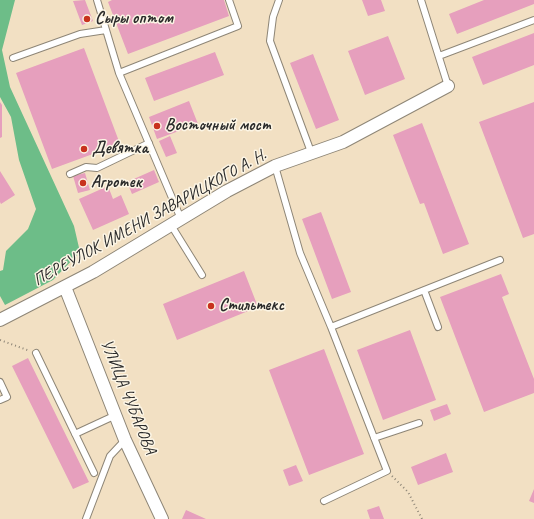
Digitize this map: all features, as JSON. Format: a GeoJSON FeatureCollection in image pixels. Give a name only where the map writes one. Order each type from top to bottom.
{"type":"FeatureCollection","features":[{"type":"Feature","properties":{"kind":"street","name":"ПЕРЕУЛОК ИМЕНИ ЗАВАРИЦКОГО А. Н."},"geometry":{"type":"LineString","coordinates":[[0,320],[65,287],[275,166],[343,142],[448,86]]}},
{"type":"Feature","properties":{"kind":"street","name":"УЛИЦА ЧУБАРОВА"},"geometry":{"type":"LineString","coordinates":[[65,287],[125,440],[162,519]]}},
{"type":"Feature","properties":{"kind":"lane"},"geometry":{"type":"LineString","coordinates":[[97,0],[119,72],[149,143],[176,222],[202,275]]}},
{"type":"Feature","properties":{"kind":"lane"},"geometry":{"type":"LineString","coordinates":[[119,72],[238,26],[229,0]]}},
{"type":"Feature","properties":{"kind":"lane"},"geometry":{"type":"LineString","coordinates":[[279,0],[273,17],[270,41],[312,152]]}},
{"type":"Feature","properties":{"kind":"lane"},"geometry":{"type":"LineString","coordinates":[[421,0],[448,86]]}},
{"type":"Feature","properties":{"kind":"lane"},"geometry":{"type":"LineString","coordinates":[[439,56],[534,20]]}},
{"type":"Feature","properties":{"kind":"lane"},"geometry":{"type":"LineString","coordinates":[[13,58],[80,34],[106,30]]}},
{"type":"Feature","properties":{"kind":"lane"},"geometry":{"type":"LineString","coordinates":[[70,174],[86,167],[97,168],[149,143]]}},
{"type":"Feature","properties":{"kind":"lane"},"geometry":{"type":"LineString","coordinates":[[275,166],[300,254],[331,327],[387,471],[324,501]]}},
{"type":"Feature","properties":{"kind":"lane"},"geometry":{"type":"LineString","coordinates":[[331,327],[500,260]]}},
{"type":"Feature","properties":{"kind":"lane"},"geometry":{"type":"LineString","coordinates":[[424,290],[438,327]]}},
{"type":"Feature","properties":{"kind":"lane"},"geometry":{"type":"LineString","coordinates":[[36,353],[94,473]]}},
{"type":"Feature","properties":{"kind":"lane"},"geometry":{"type":"LineString","coordinates":[[0,382],[7,397],[0,400]]}},
{"type":"Feature","properties":{"kind":"lane"},"geometry":{"type":"LineString","coordinates":[[75,434],[116,415]]}},
{"type":"Feature","properties":{"kind":"lane"},"geometry":{"type":"LineString","coordinates":[[374,438],[419,423]]}},
{"type":"Feature","properties":{"kind":"lane"},"geometry":{"type":"LineString","coordinates":[[86,519],[110,456],[125,440]]}},
{"type":"Feature","properties":{"kind":"path"},"geometry":{"type":"LineString","coordinates":[[0,340],[36,353]]}},
{"type":"Feature","properties":{"kind":"path"},"geometry":{"type":"LineString","coordinates":[[387,471],[408,492],[422,519]]}},
{"type":"Feature","properties":{"kind":"green space"},"geometry":{"type":"Polygon","coordinates":[[[0,0],[15,0],[2,50],[10,87],[74,226],[80,252],[53,280],[5,305],[0,296],[0,271],[3,270],[6,251],[28,229],[36,209],[19,160],[11,117],[0,97],[0,0]]]}},
{"type":"Feature","properties":{"kind":"building"},"geometry":{"type":"Polygon","coordinates":[[[85,0],[93,21],[82,25],[73,1],[85,0]]]}},
{"type":"Feature","properties":{"kind":"building"},"geometry":{"type":"Polygon","coordinates":[[[112,0],[224,0],[229,16],[128,54],[108,2],[112,0]]]}},
{"type":"Feature","properties":{"kind":"building"},"geometry":{"type":"Polygon","coordinates":[[[362,0],[381,0],[385,11],[368,16],[362,0]]]}},
{"type":"Feature","properties":{"kind":"building"},"geometry":{"type":"Polygon","coordinates":[[[484,0],[534,0],[534,4],[457,34],[449,14],[484,0]]]}},
{"type":"Feature","properties":{"kind":"building"},"geometry":{"type":"Polygon","coordinates":[[[534,33],[534,65],[483,85],[472,57],[534,33]]]}},
{"type":"Feature","properties":{"kind":"building"},"geometry":{"type":"Polygon","coordinates":[[[388,36],[405,79],[365,95],[348,51],[388,36]]]}},
{"type":"Feature","properties":{"kind":"building"},"geometry":{"type":"Polygon","coordinates":[[[84,48],[120,144],[52,169],[16,73],[84,48]]]}},
{"type":"Feature","properties":{"kind":"building"},"geometry":{"type":"Polygon","coordinates":[[[215,52],[224,75],[154,101],[145,78],[215,52]]]}},
{"type":"Feature","properties":{"kind":"building"},"geometry":{"type":"Polygon","coordinates":[[[313,54],[339,120],[316,129],[290,63],[313,54]]]}},
{"type":"Feature","properties":{"kind":"building"},"geometry":{"type":"Polygon","coordinates":[[[189,101],[198,124],[157,139],[149,117],[189,101]]]}},
{"type":"Feature","properties":{"kind":"building"},"geometry":{"type":"Polygon","coordinates":[[[0,102],[2,105],[2,137],[0,138],[0,102]]]}},
{"type":"Feature","properties":{"kind":"building"},"geometry":{"type":"Polygon","coordinates":[[[534,102],[534,234],[523,238],[479,122],[534,102]]]}},
{"type":"Feature","properties":{"kind":"building"},"geometry":{"type":"Polygon","coordinates":[[[422,123],[469,244],[443,254],[424,203],[420,204],[393,135],[422,123]]]}},
{"type":"Feature","properties":{"kind":"building"},"geometry":{"type":"Polygon","coordinates":[[[170,136],[177,153],[166,157],[159,141],[170,136]]]}},
{"type":"Feature","properties":{"kind":"building"},"geometry":{"type":"Polygon","coordinates":[[[154,170],[159,182],[132,194],[127,182],[154,170]]]}},
{"type":"Feature","properties":{"kind":"building"},"geometry":{"type":"Polygon","coordinates":[[[0,171],[15,195],[1,204],[0,202],[0,171]]]}},
{"type":"Feature","properties":{"kind":"building"},"geometry":{"type":"Polygon","coordinates":[[[85,173],[90,190],[78,193],[73,176],[85,173]]]}},
{"type":"Feature","properties":{"kind":"building"},"geometry":{"type":"Polygon","coordinates":[[[108,186],[113,199],[121,195],[129,214],[93,230],[79,199],[108,186]]]}},
{"type":"Feature","properties":{"kind":"building"},"geometry":{"type":"Polygon","coordinates":[[[321,212],[351,292],[332,299],[302,219],[321,212]]]}},
{"type":"Feature","properties":{"kind":"building","name":"Стильтекс"},"geometry":{"type":"Polygon","coordinates":[[[244,271],[258,307],[177,340],[163,304],[244,271]]]}},
{"type":"Feature","properties":{"kind":"building"},"geometry":{"type":"Polygon","coordinates":[[[501,274],[509,294],[502,297],[534,379],[534,393],[484,412],[440,297],[501,274]]]}},
{"type":"Feature","properties":{"kind":"building"},"geometry":{"type":"Polygon","coordinates":[[[410,330],[436,400],[383,420],[357,350],[410,330]]]}},
{"type":"Feature","properties":{"kind":"building"},"geometry":{"type":"Polygon","coordinates":[[[324,349],[364,454],[309,475],[269,370],[324,349]]]}},
{"type":"Feature","properties":{"kind":"building"},"geometry":{"type":"Polygon","coordinates":[[[28,358],[89,482],[73,489],[12,366],[28,358]]]}},
{"type":"Feature","properties":{"kind":"building"},"geometry":{"type":"Polygon","coordinates":[[[447,404],[451,414],[434,421],[430,410],[447,404]]]}},
{"type":"Feature","properties":{"kind":"building"},"geometry":{"type":"Polygon","coordinates":[[[446,453],[453,472],[418,485],[411,467],[446,453]]]}},
{"type":"Feature","properties":{"kind":"building"},"geometry":{"type":"Polygon","coordinates":[[[296,465],[303,481],[289,486],[283,470],[296,465]]]}},
{"type":"Feature","properties":{"kind":"building"},"geometry":{"type":"Polygon","coordinates":[[[534,489],[534,503],[529,501],[534,489]]]}},
{"type":"Feature","properties":{"kind":"building"},"geometry":{"type":"Polygon","coordinates":[[[379,506],[384,519],[370,519],[367,510],[379,506]]]}},
{"type":"Feature","properties":{"kind":"building"},"geometry":{"type":"Polygon","coordinates":[[[186,510],[206,519],[182,519],[186,510]]]}},
{"type":"Feature","properties":{"kind":"place","name":"Сыры оптом"},"geometry":{"type":"Point","coordinates":[87,19]}},
{"type":"Feature","properties":{"kind":"place","name":"Восточный мост"},"geometry":{"type":"Point","coordinates":[157,126]}},
{"type":"Feature","properties":{"kind":"place","name":"Девятка"},"geometry":{"type":"Point","coordinates":[84,149]}},
{"type":"Feature","properties":{"kind":"place","name":"Агротек"},"geometry":{"type":"Point","coordinates":[83,183]}},
{"type":"Feature","properties":{"kind":"place","name":"Стильтекс"},"geometry":{"type":"Point","coordinates":[211,306]}}]}
